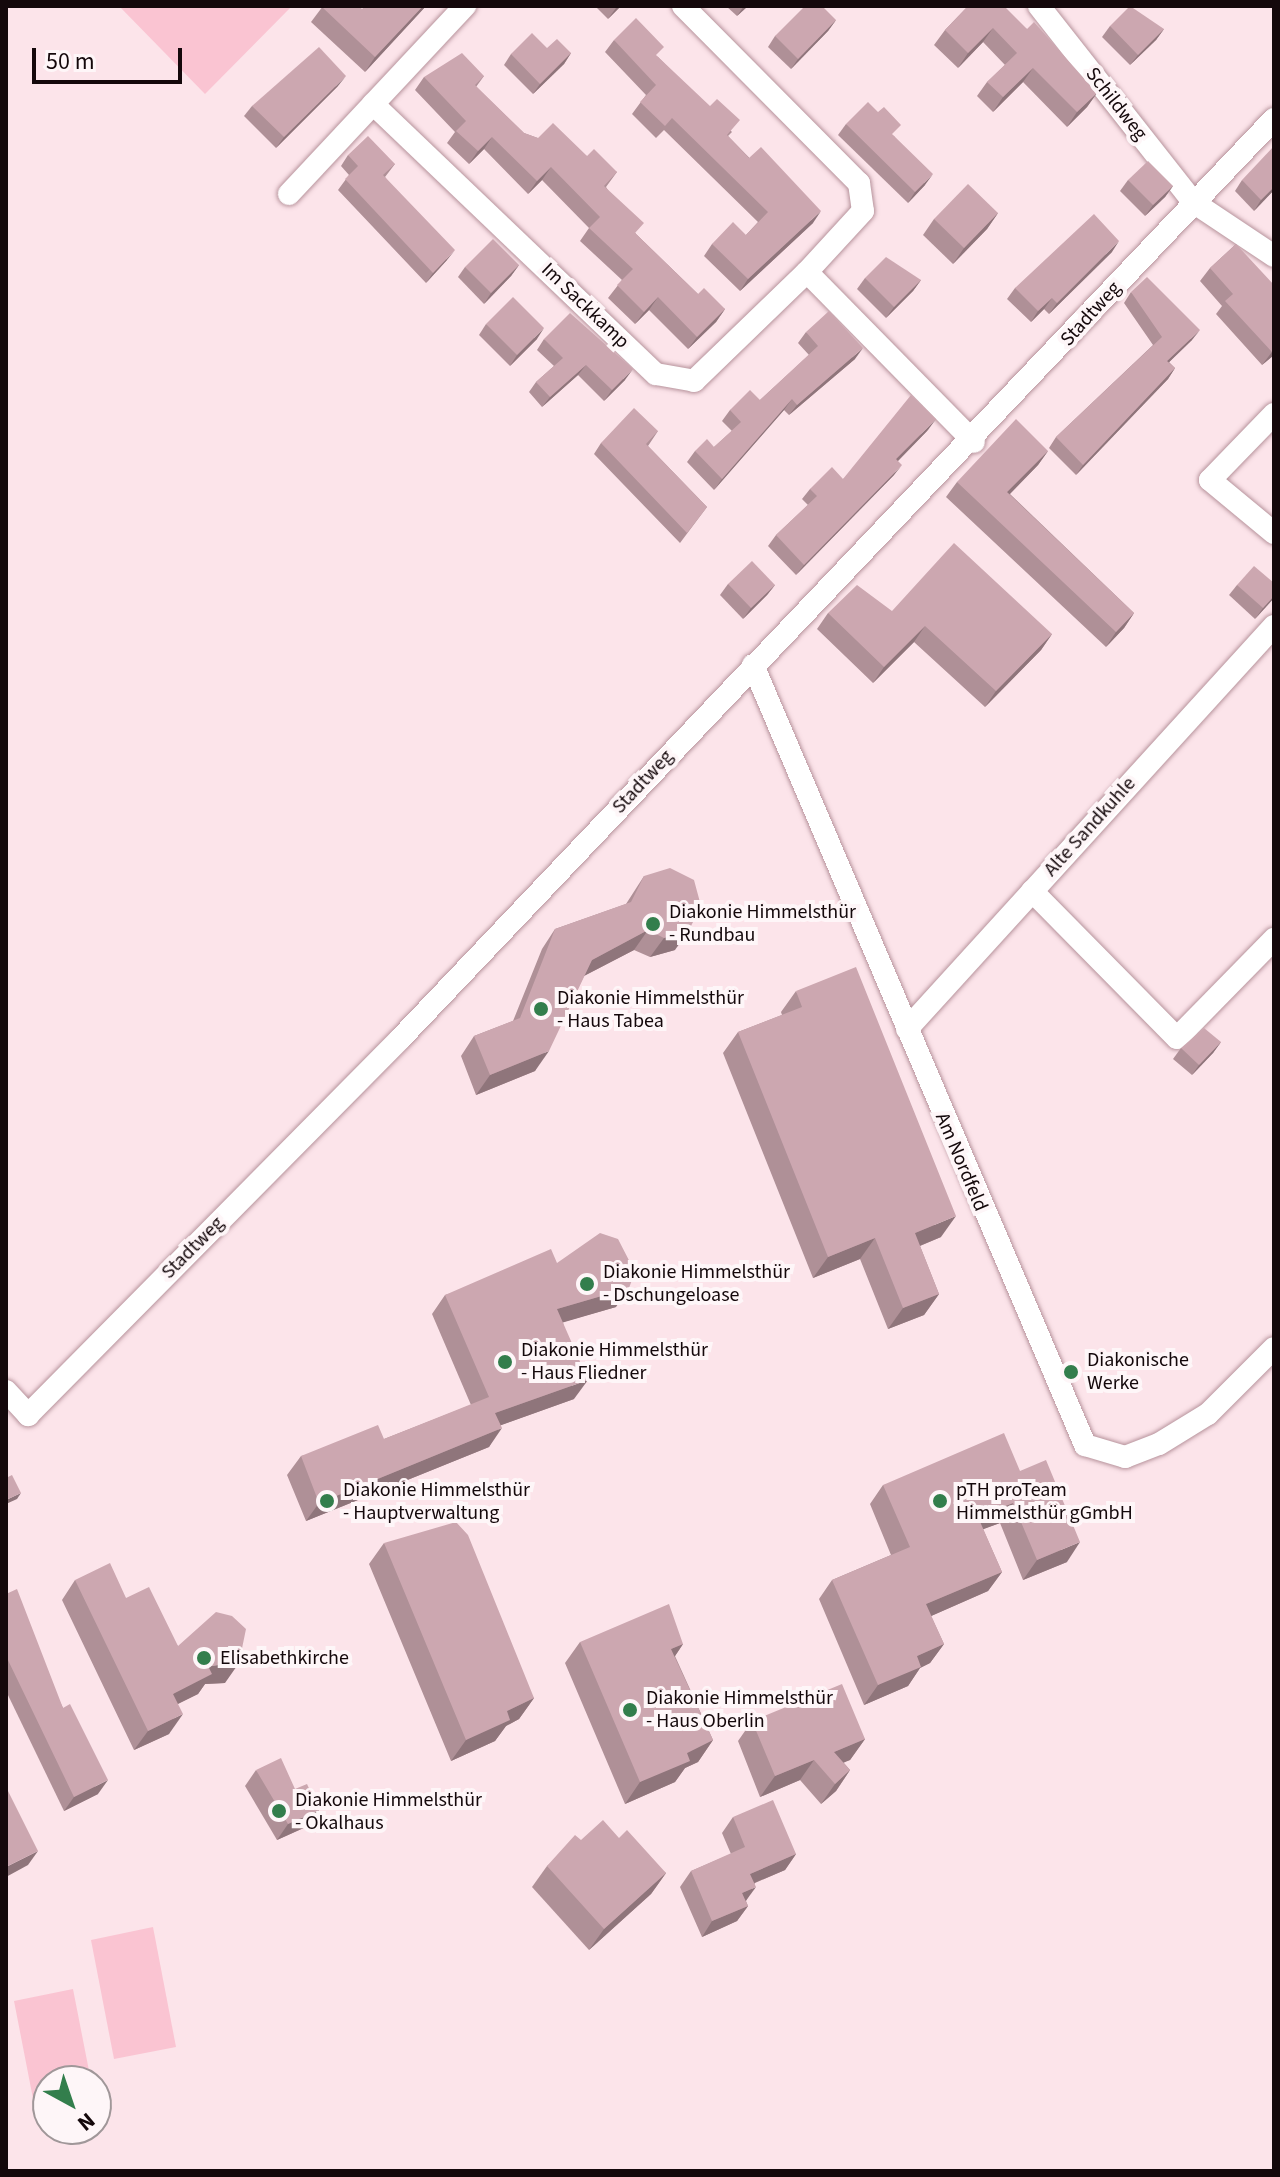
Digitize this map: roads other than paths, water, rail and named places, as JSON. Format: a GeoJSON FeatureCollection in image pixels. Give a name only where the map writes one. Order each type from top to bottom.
{"type":"FeatureCollection","features":[{"type":"Feature","properties":{"kind":"street"},"geometry":{"type":"LineString","coordinates":[[289,194],[465,6]]}},
{"type":"Feature","properties":{"kind":"street","name":"Im Sackkamp"},"geometry":{"type":"LineString","coordinates":[[373,104],[656,374],[694,381],[807,272],[863,211],[859,183],[683,6]]}},
{"type":"Feature","properties":{"kind":"street","name":"Schildweg"},"geometry":{"type":"LineString","coordinates":[[1039,6],[1193,202],[1274,256]]}},
{"type":"Feature","properties":{"kind":"street","name":"Stadtweg"},"geometry":{"type":"LineString","coordinates":[[6,1391],[28,1415],[400,1039],[753,665],[974,442],[1193,202],[1274,119]]}},
{"type":"Feature","properties":{"kind":"street"},"geometry":{"type":"LineString","coordinates":[[807,272],[974,442]]}},
{"type":"Feature","properties":{"kind":"street"},"geometry":{"type":"LineString","coordinates":[[1274,414],[1210,480],[1274,533]]}},
{"type":"Feature","properties":{"kind":"street","name":"Alte Sandkuhle"},"geometry":{"type":"LineString","coordinates":[[907,1029],[1274,626]]}},
{"type":"Feature","properties":{"kind":"street","name":"Am Nordfeld"},"geometry":{"type":"LineString","coordinates":[[753,665],[1085,1445],[1125,1457],[1159,1444],[1208,1414],[1274,1348]]}},
{"type":"Feature","properties":{"kind":"street"},"geometry":{"type":"LineString","coordinates":[[1032,891],[1177,1038],[1274,939]]}},
{"type":"Feature","properties":{"kind":"place","name":"Diakonie Himmelsthür - Rundbau"},"geometry":{"type":"Point","coordinates":[653,924]}},
{"type":"Feature","properties":{"kind":"place","name":"Diakonie Himmelsthür - Haus Tabea"},"geometry":{"type":"Point","coordinates":[541,1009]}},
{"type":"Feature","properties":{"kind":"place","name":"Diakonie Himmelsthür - Dschungeloase"},"geometry":{"type":"Point","coordinates":[587,1284]}},
{"type":"Feature","properties":{"kind":"place","name":"Diakonie Himmelsthür - Haus Fliedner"},"geometry":{"type":"Point","coordinates":[505,1362]}},
{"type":"Feature","properties":{"kind":"place","name":"Diakonische Werke"},"geometry":{"type":"Point","coordinates":[1071,1372]}},
{"type":"Feature","properties":{"kind":"place","name":"Diakonie Himmelsthür - Hauptverwaltung"},"geometry":{"type":"Point","coordinates":[327,1501]}},
{"type":"Feature","properties":{"kind":"place","name":"pTH proTeam Himmelsthür gGmbH"},"geometry":{"type":"Point","coordinates":[940,1501]}},
{"type":"Feature","properties":{"kind":"place","name":"Elisabethkirche"},"geometry":{"type":"Point","coordinates":[204,1658]}},
{"type":"Feature","properties":{"kind":"place","name":"Diakonie Himmelsthür - Haus Oberlin"},"geometry":{"type":"Point","coordinates":[630,1710]}},
{"type":"Feature","properties":{"kind":"place","name":"Diakonie Himmelsthür - Okalhaus"},"geometry":{"type":"Point","coordinates":[279,1811]}}]}
